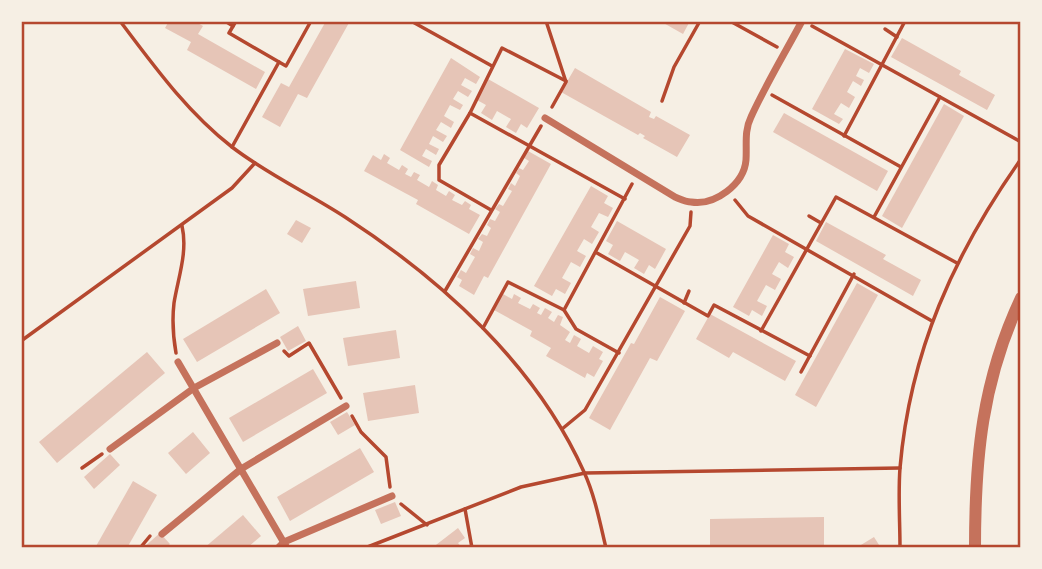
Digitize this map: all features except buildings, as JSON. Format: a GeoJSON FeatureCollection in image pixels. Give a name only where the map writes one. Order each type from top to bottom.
{"type":"FeatureCollection","features":[{"type":"Feature","properties":{"kind":"street"},"geometry":{"type":"LineString","coordinates":[[545,118],[675,197],[692,203],[709,201],[728,192],[740,176],[746,162],[745,142],[749,121],[802,21]]}},
{"type":"Feature","properties":{"kind":"street"},"geometry":{"type":"LineString","coordinates":[[975,548],[975,481],[987,390],[1021,298]]}},
{"type":"Feature","properties":{"kind":"street"},"geometry":{"type":"LineString","coordinates":[[110,449],[194,388],[277,343]]}},
{"type":"Feature","properties":{"kind":"street"},"geometry":{"type":"LineString","coordinates":[[178,362],[283,546],[392,496]]}},
{"type":"Feature","properties":{"kind":"street"},"geometry":{"type":"LineString","coordinates":[[162,534],[241,469],[346,406]]}},
{"type":"Feature","properties":{"kind":"path"},"geometry":{"type":"LineString","coordinates":[[120,21],[172,90],[232,147],[346,218],[445,291],[483,328],[538,391],[562,429],[585,473],[607,548]]}},
{"type":"Feature","properties":{"kind":"path"},"geometry":{"type":"LineString","coordinates":[[225,21],[233,26]]}},
{"type":"Feature","properties":{"kind":"path"},"geometry":{"type":"LineString","coordinates":[[236,21],[229,33],[286,66],[312,21]]}},
{"type":"Feature","properties":{"kind":"path"},"geometry":{"type":"LineString","coordinates":[[411,21],[492,66]]}},
{"type":"Feature","properties":{"kind":"path"},"geometry":{"type":"LineString","coordinates":[[445,291],[566,82],[546,21]]}},
{"type":"Feature","properties":{"kind":"path"},"geometry":{"type":"LineString","coordinates":[[662,101],[674,67],[700,21]]}},
{"type":"Feature","properties":{"kind":"path"},"geometry":{"type":"LineString","coordinates":[[730,21],[785,52]]}},
{"type":"Feature","properties":{"kind":"path"},"geometry":{"type":"LineString","coordinates":[[802,21],[1021,142]]}},
{"type":"Feature","properties":{"kind":"path"},"geometry":{"type":"LineString","coordinates":[[844,135],[904,23]]}},
{"type":"Feature","properties":{"kind":"path"},"geometry":{"type":"LineString","coordinates":[[885,29],[897,37]]}},
{"type":"Feature","properties":{"kind":"path"},"geometry":{"type":"LineString","coordinates":[[491,210],[439,180],[439,165],[470,113],[502,48],[566,82]]}},
{"type":"Feature","properties":{"kind":"path"},"geometry":{"type":"LineString","coordinates":[[232,147],[279,62]]}},
{"type":"Feature","properties":{"kind":"path"},"geometry":{"type":"LineString","coordinates":[[764,91],[901,167]]}},
{"type":"Feature","properties":{"kind":"path"},"geometry":{"type":"LineString","coordinates":[[874,217],[940,97]]}},
{"type":"Feature","properties":{"kind":"path"},"geometry":{"type":"LineString","coordinates":[[470,113],[625,199]]}},
{"type":"Feature","properties":{"kind":"path"},"geometry":{"type":"LineString","coordinates":[[900,548],[900,468],[911,395],[932,321],[957,263],[991,202],[1021,159]]}},
{"type":"Feature","properties":{"kind":"path"},"geometry":{"type":"LineString","coordinates":[[21,341],[232,188],[255,163]]}},
{"type":"Feature","properties":{"kind":"path"},"geometry":{"type":"LineString","coordinates":[[564,310],[638,174]]}},
{"type":"Feature","properties":{"kind":"path"},"geometry":{"type":"LineString","coordinates":[[728,192],[748,216],[932,321]]}},
{"type":"Feature","properties":{"kind":"path"},"geometry":{"type":"LineString","coordinates":[[761,331],[836,197],[957,263]]}},
{"type":"Feature","properties":{"kind":"path"},"geometry":{"type":"LineString","coordinates":[[562,429],[585,410],[619,353],[690,226],[692,203]]}},
{"type":"Feature","properties":{"kind":"path"},"geometry":{"type":"LineString","coordinates":[[809,216],[821,223]]}},
{"type":"Feature","properties":{"kind":"path"},"geometry":{"type":"LineString","coordinates":[[178,362],[173,318],[181,269],[181,225]]}},
{"type":"Feature","properties":{"kind":"path"},"geometry":{"type":"LineString","coordinates":[[597,253],[708,316],[714,304],[810,356]]}},
{"type":"Feature","properties":{"kind":"path"},"geometry":{"type":"LineString","coordinates":[[801,372],[854,275]]}},
{"type":"Feature","properties":{"kind":"path"},"geometry":{"type":"LineString","coordinates":[[483,328],[508,282],[564,310],[576,329],[619,353]]}},
{"type":"Feature","properties":{"kind":"path"},"geometry":{"type":"LineString","coordinates":[[684,303],[690,291]]}},
{"type":"Feature","properties":{"kind":"path"},"geometry":{"type":"LineString","coordinates":[[277,343],[289,356],[309,343],[362,432],[386,457],[392,496],[427,525]]}},
{"type":"Feature","properties":{"kind":"path"},"geometry":{"type":"LineString","coordinates":[[82,468],[110,449]]}},
{"type":"Feature","properties":{"kind":"path"},"geometry":{"type":"LineString","coordinates":[[365,548],[382,545],[521,487],[585,473],[900,468]]}},
{"type":"Feature","properties":{"kind":"path"},"geometry":{"type":"LineString","coordinates":[[465,509],[472,548]]}}]}
